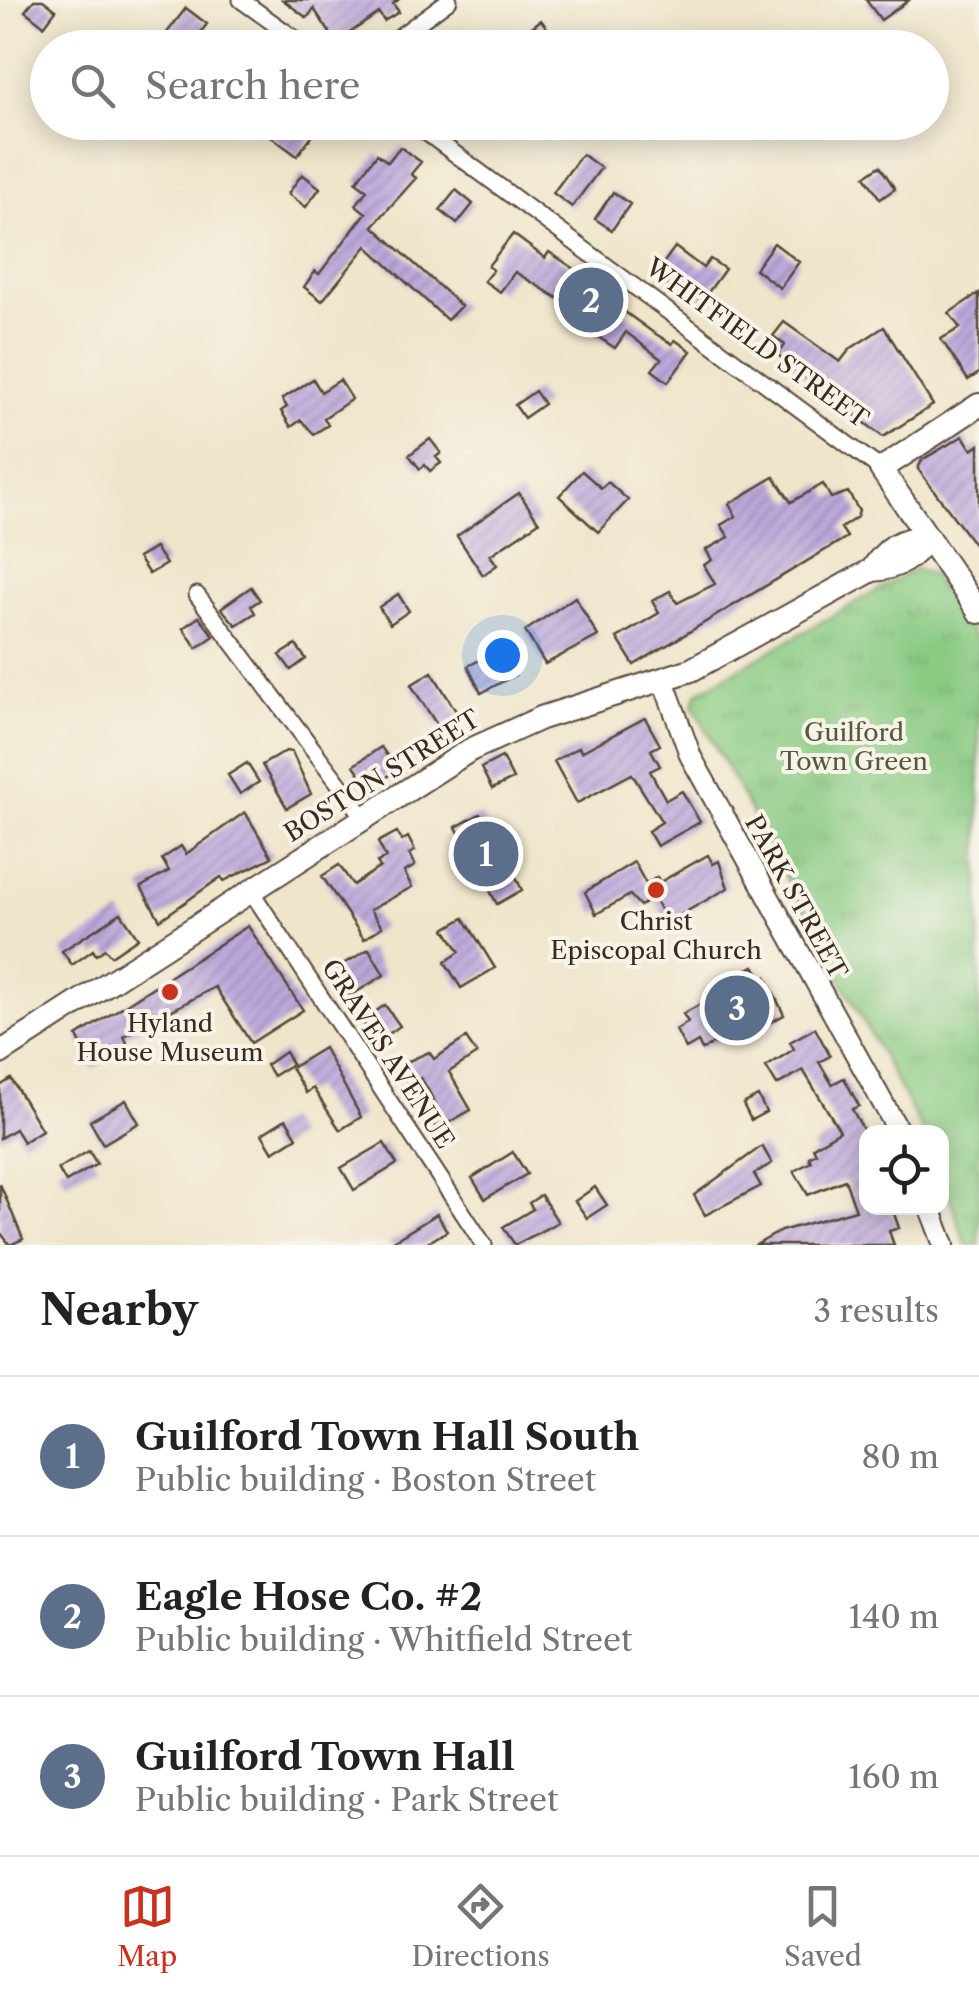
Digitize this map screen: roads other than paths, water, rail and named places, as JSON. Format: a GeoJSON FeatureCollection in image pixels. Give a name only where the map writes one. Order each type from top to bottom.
{"type":"FeatureCollection","features":[{"type":"Feature","properties":{"kind":"main road"},"geometry":{"type":"LineString","coordinates":[[881,469],[979,405]]}},
{"type":"Feature","properties":{"kind":"main road","name":"WHITFIELD STREET"},"geometry":{"type":"LineString","coordinates":[[881,469],[979,612]]}},
{"type":"Feature","properties":{"kind":"main road","name":"BOSTON STREET"},"geometry":{"type":"LineString","coordinates":[[0,1053],[364,818],[502,734],[663,680],[742,643],[872,570],[884,552],[906,538],[927,536]]}},
{"type":"Feature","properties":{"kind":"street"},"geometry":{"type":"LineString","coordinates":[[241,0],[283,30]]}},
{"type":"Feature","properties":{"kind":"street"},"geometry":{"type":"LineString","coordinates":[[408,30],[449,0]]}},
{"type":"Feature","properties":{"kind":"street","name":"WHITFIELD STREET"},"geometry":{"type":"LineString","coordinates":[[436,140],[881,469]]}},
{"type":"Feature","properties":{"kind":"street"},"geometry":{"type":"LineString","coordinates":[[196,595],[364,818]]}},
{"type":"Feature","properties":{"kind":"street","name":"PARK STREET"},"geometry":{"type":"LineString","coordinates":[[663,680],[691,758],[895,1125]]}},
{"type":"Feature","properties":{"kind":"street","name":"GRAVES AVENUE"},"geometry":{"type":"LineString","coordinates":[[251,891],[484,1245]]}},
{"type":"Feature","properties":{"kind":"street"},"geometry":{"type":"LineString","coordinates":[[933,1215],[944,1245]]}},
{"type":"Feature","properties":{"kind":"place","name":"Eagle Hose Co. #2"},"geometry":{"type":"Point","coordinates":[591,300]}},
{"type":"Feature","properties":{"kind":"place","name":"Guilford Town Hall South"},"geometry":{"type":"Point","coordinates":[486,854]}},
{"type":"Feature","properties":{"kind":"place","name":"Christ Episcopal Church"},"geometry":{"type":"Point","coordinates":[656,890]}},
{"type":"Feature","properties":{"kind":"place","name":"Hyland House Museum"},"geometry":{"type":"Point","coordinates":[170,992]}},
{"type":"Feature","properties":{"kind":"place","name":"Guilford Town Hall"},"geometry":{"type":"Point","coordinates":[737,1008]}},
{"type":"Feature","properties":{"kind":"park label","name":"Guilford Town Green"},"geometry":{"type":"Point","coordinates":[854,746]}}]}
